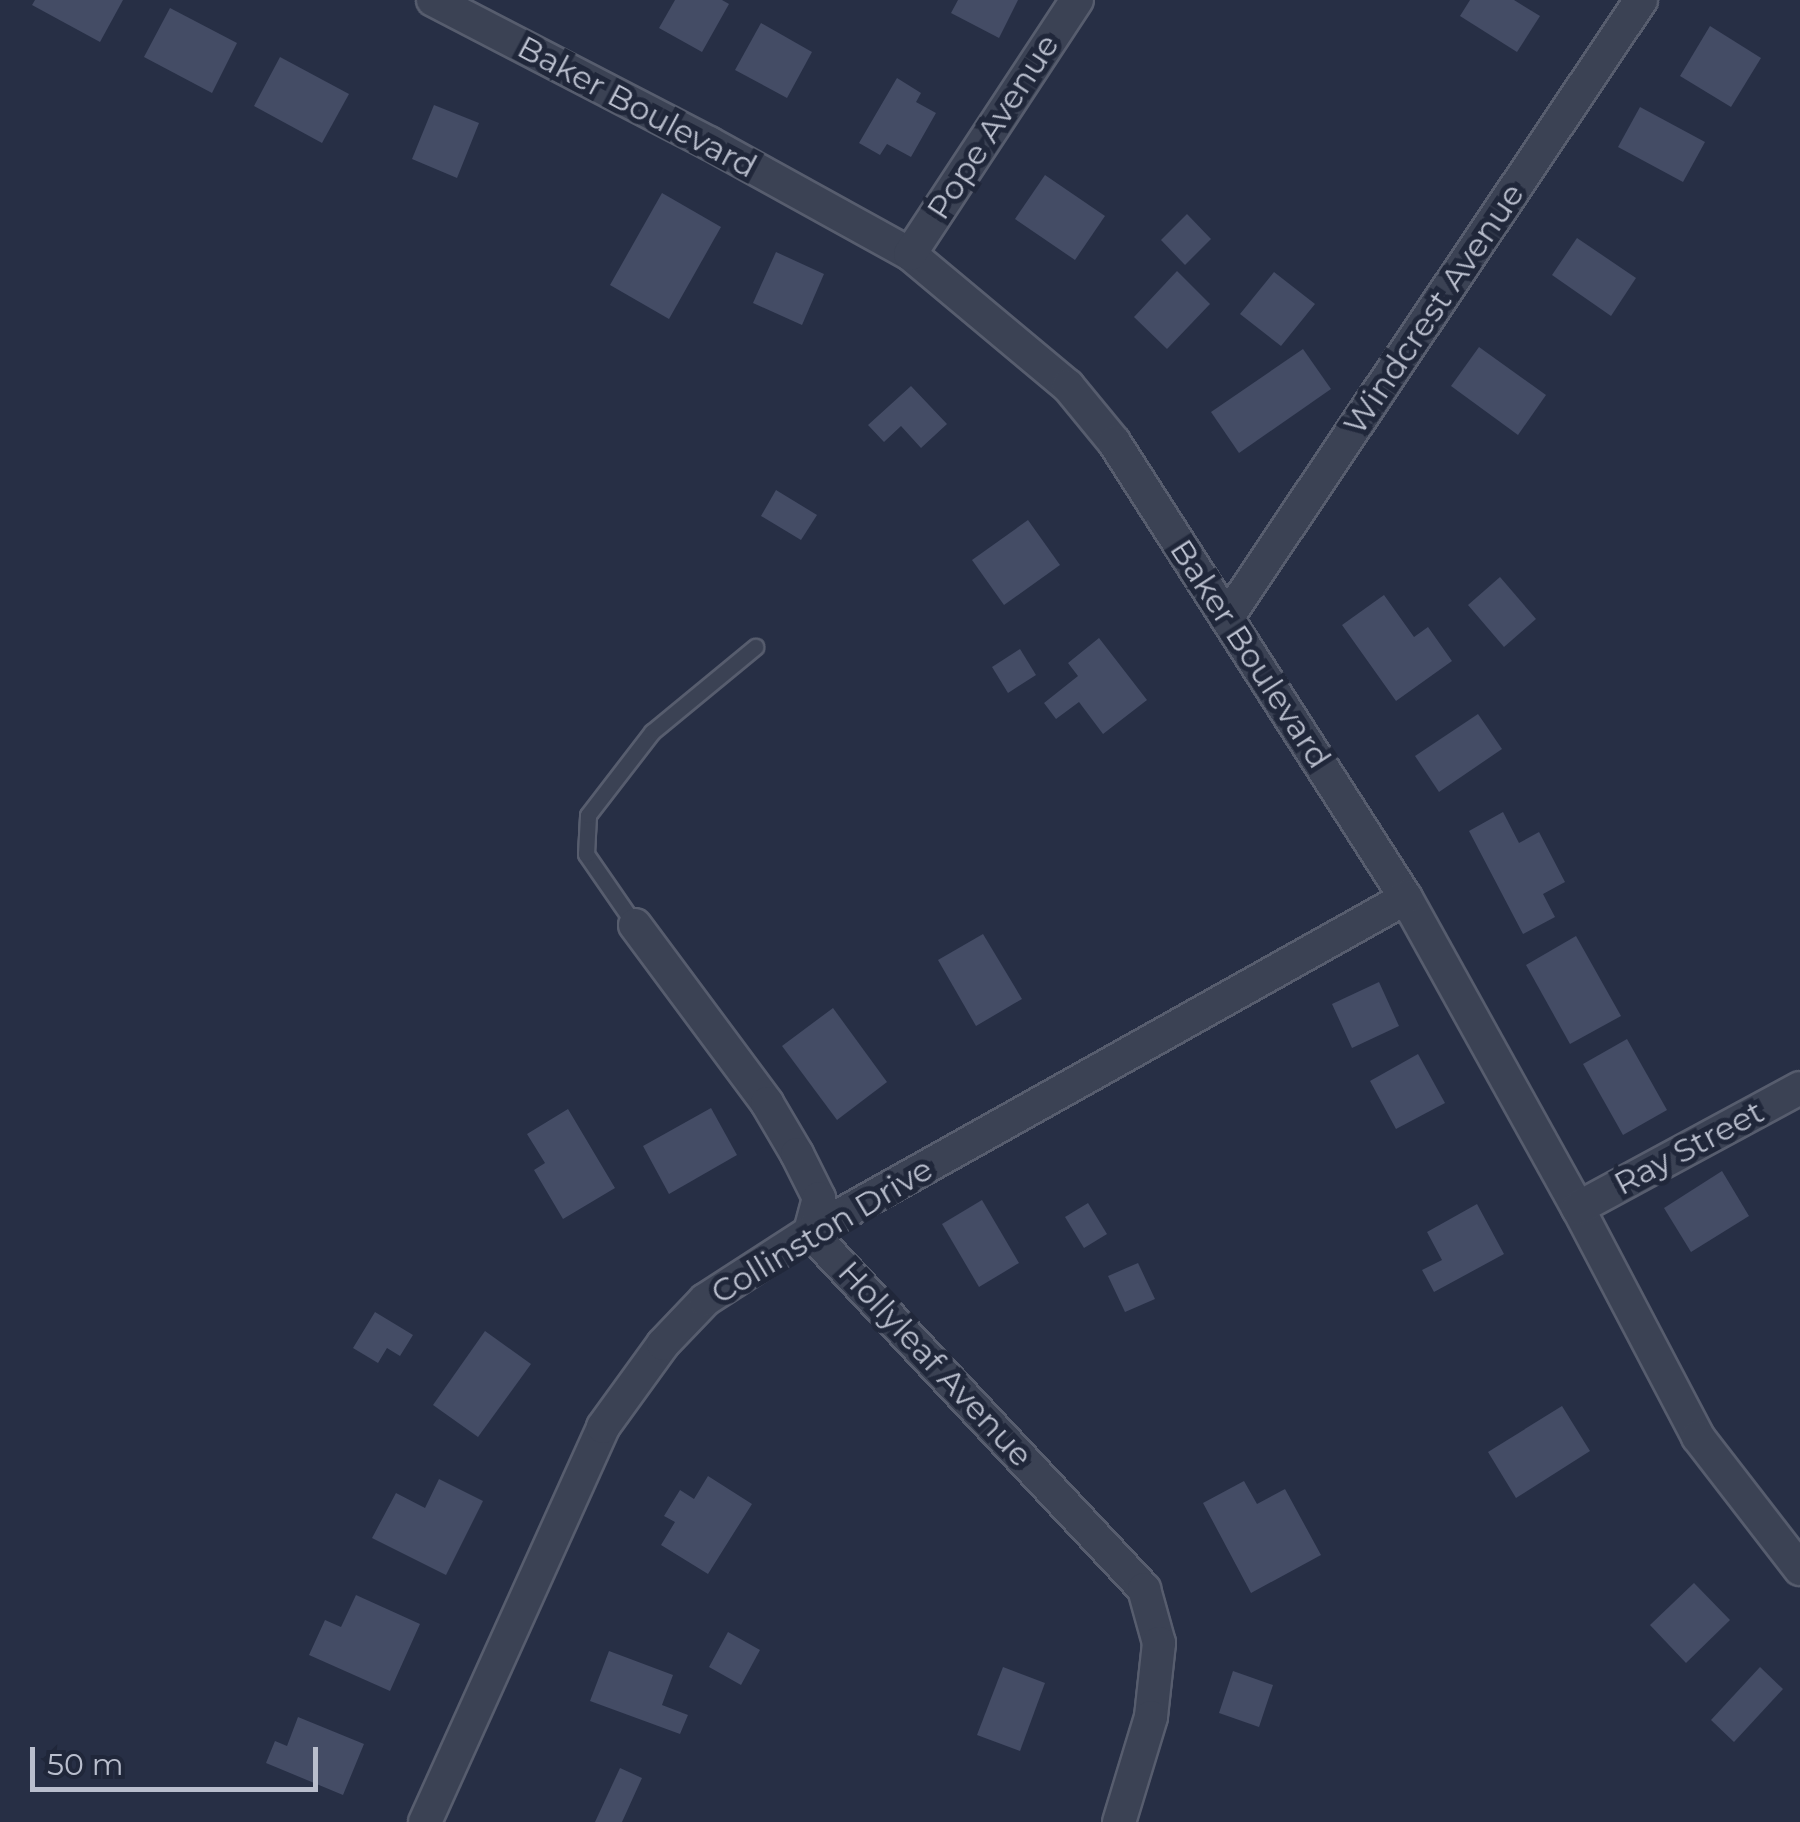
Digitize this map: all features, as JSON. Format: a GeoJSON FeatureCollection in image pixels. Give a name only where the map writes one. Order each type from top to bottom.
{"type":"FeatureCollection","features":[{"type":"Feature","properties":{"kind":"street","name":"Baker Boulevard"},"geometry":{"type":"LineString","coordinates":[[433,0],[709,142],[910,254],[1068,386],[1114,442],[1406,898],[1578,1208],[1698,1437],[1800,1569]]}},
{"type":"Feature","properties":{"kind":"street","name":"Pope Avenue"},"geometry":{"type":"LineString","coordinates":[[910,254],[1077,0]]}},
{"type":"Feature","properties":{"kind":"street","name":"Windcrest Avenue"},"geometry":{"type":"LineString","coordinates":[[1227,618],[1641,0]]}},
{"type":"Feature","properties":{"kind":"street","name":"Collinston Drive"},"geometry":{"type":"LineString","coordinates":[[425,1822],[603,1427],[622,1397],[705,1300],[810,1232],[1406,898]]}},
{"type":"Feature","properties":{"kind":"street","name":"Hollyleaf Avenue"},"geometry":{"type":"LineString","coordinates":[[635,925],[767,1103],[798,1154],[819,1198],[810,1232],[1144,1589],[1158,1643],[1151,1717],[1119,1822]]}},
{"type":"Feature","properties":{"kind":"street","name":"Ray Street"},"geometry":{"type":"LineString","coordinates":[[1578,1208],[1800,1088]]}},
{"type":"Feature","properties":{"kind":"lane"},"geometry":{"type":"LineString","coordinates":[[635,925],[586,854],[588,815],[652,732],[756,647]]}},
{"type":"Feature","properties":{"kind":"building"},"geometry":{"type":"Polygon","coordinates":[[[35,0],[123,0],[100,42],[32,5],[35,0]]]}},
{"type":"Feature","properties":{"kind":"building"},"geometry":{"type":"Polygon","coordinates":[[[675,0],[722,0],[729,4],[702,52],[659,28],[675,0]]]}},
{"type":"Feature","properties":{"kind":"building"},"geometry":{"type":"Polygon","coordinates":[[[958,0],[1018,0],[999,38],[951,13],[958,0]]]}},
{"type":"Feature","properties":{"kind":"building"},"geometry":{"type":"Polygon","coordinates":[[[1470,0],[1514,0],[1540,16],[1517,52],[1460,16],[1470,0]]]}},
{"type":"Feature","properties":{"kind":"building"},"geometry":{"type":"Polygon","coordinates":[[[170,8],[237,43],[212,93],[144,57],[170,8]]]}},
{"type":"Feature","properties":{"kind":"building"},"geometry":{"type":"Polygon","coordinates":[[[761,23],[812,52],[787,98],[735,70],[761,23]]]}},
{"type":"Feature","properties":{"kind":"building"},"geometry":{"type":"Polygon","coordinates":[[[1710,26],[1761,58],[1731,107],[1680,76],[1710,26]]]}},
{"type":"Feature","properties":{"kind":"building"},"geometry":{"type":"Polygon","coordinates":[[[280,57],[349,94],[322,143],[254,106],[280,57]]]}},
{"type":"Feature","properties":{"kind":"building"},"geometry":{"type":"Polygon","coordinates":[[[897,78],[921,93],[916,102],[936,113],[911,157],[887,144],[880,155],[859,143],[897,78]]]}},
{"type":"Feature","properties":{"kind":"building"},"geometry":{"type":"Polygon","coordinates":[[[434,105],[479,123],[457,178],[412,159],[434,105]]]}},
{"type":"Feature","properties":{"kind":"building"},"geometry":{"type":"Polygon","coordinates":[[[1640,107],[1705,142],[1683,182],[1618,147],[1640,107]]]}},
{"type":"Feature","properties":{"kind":"building"},"geometry":{"type":"Polygon","coordinates":[[[1045,175],[1105,216],[1075,260],[1015,219],[1045,175]]]}},
{"type":"Feature","properties":{"kind":"building"},"geometry":{"type":"Polygon","coordinates":[[[662,193],[721,227],[669,319],[610,285],[662,193]]]}},
{"type":"Feature","properties":{"kind":"building"},"geometry":{"type":"Polygon","coordinates":[[[1187,214],[1211,239],[1185,265],[1161,240],[1187,214]]]}},
{"type":"Feature","properties":{"kind":"building"},"geometry":{"type":"Polygon","coordinates":[[[1577,238],[1636,278],[1611,316],[1552,275],[1577,238]]]}},
{"type":"Feature","properties":{"kind":"building"},"geometry":{"type":"Polygon","coordinates":[[[776,252],[824,274],[802,325],[753,303],[776,252]]]}},
{"type":"Feature","properties":{"kind":"building"},"geometry":{"type":"Polygon","coordinates":[[[1177,271],[1210,304],[1167,349],[1134,317],[1177,271]]]}},
{"type":"Feature","properties":{"kind":"building"},"geometry":{"type":"Polygon","coordinates":[[[1274,272],[1315,304],[1281,346],[1240,314],[1274,272]]]}},
{"type":"Feature","properties":{"kind":"building"},"geometry":{"type":"Polygon","coordinates":[[[1479,347],[1546,395],[1518,435],[1451,386],[1479,347]]]}},
{"type":"Feature","properties":{"kind":"building"},"geometry":{"type":"Polygon","coordinates":[[[1303,349],[1331,389],[1239,453],[1211,412],[1303,349]]]}},
{"type":"Feature","properties":{"kind":"building"},"geometry":{"type":"Polygon","coordinates":[[[911,386],[947,424],[921,448],[901,426],[884,442],[868,425],[911,386]]]}},
{"type":"Feature","properties":{"kind":"building"},"geometry":{"type":"Polygon","coordinates":[[[776,490],[817,515],[801,540],[761,516],[776,490]]]}},
{"type":"Feature","properties":{"kind":"building"},"geometry":{"type":"Polygon","coordinates":[[[1028,520],[1060,565],[1004,605],[972,560],[1028,520]]]}},
{"type":"Feature","properties":{"kind":"building"},"geometry":{"type":"Polygon","coordinates":[[[1500,577],[1536,619],[1504,647],[1468,605],[1500,577]]]}},
{"type":"Feature","properties":{"kind":"building"},"geometry":{"type":"Polygon","coordinates":[[[1384,595],[1414,637],[1428,627],[1452,661],[1396,701],[1342,625],[1384,595]]]}},
{"type":"Feature","properties":{"kind":"building"},"geometry":{"type":"Polygon","coordinates":[[[1099,638],[1147,700],[1103,734],[1079,702],[1056,719],[1044,703],[1078,676],[1068,663],[1099,638]]]}},
{"type":"Feature","properties":{"kind":"building"},"geometry":{"type":"Polygon","coordinates":[[[1020,649],[1036,675],[1008,693],[992,667],[1020,649]]]}},
{"type":"Feature","properties":{"kind":"building"},"geometry":{"type":"Polygon","coordinates":[[[1478,714],[1502,749],[1439,792],[1415,756],[1478,714]]]}},
{"type":"Feature","properties":{"kind":"building"},"geometry":{"type":"Polygon","coordinates":[[[1503,812],[1519,843],[1539,832],[1565,882],[1543,894],[1555,917],[1523,934],[1469,831],[1503,812]]]}},
{"type":"Feature","properties":{"kind":"building"},"geometry":{"type":"Polygon","coordinates":[[[983,934],[1022,999],[976,1026],[938,960],[983,934]]]}},
{"type":"Feature","properties":{"kind":"building"},"geometry":{"type":"Polygon","coordinates":[[[1576,936],[1621,1016],[1570,1044],[1526,965],[1576,936]]]}},
{"type":"Feature","properties":{"kind":"building"},"geometry":{"type":"Polygon","coordinates":[[[1379,982],[1399,1026],[1352,1048],[1332,1004],[1379,982]]]}},
{"type":"Feature","properties":{"kind":"building"},"geometry":{"type":"Polygon","coordinates":[[[833,1008],[887,1082],[837,1120],[782,1046],[833,1008]]]}},
{"type":"Feature","properties":{"kind":"building"},"geometry":{"type":"Polygon","coordinates":[[[1627,1039],[1667,1110],[1623,1135],[1583,1064],[1627,1039]]]}},
{"type":"Feature","properties":{"kind":"building"},"geometry":{"type":"Polygon","coordinates":[[[1418,1054],[1445,1103],[1396,1129],[1370,1081],[1418,1054]]]}},
{"type":"Feature","properties":{"kind":"building"},"geometry":{"type":"Polygon","coordinates":[[[711,1108],[737,1155],[669,1194],[643,1146],[711,1108]]]}},
{"type":"Feature","properties":{"kind":"building"},"geometry":{"type":"Polygon","coordinates":[[[568,1109],[615,1188],[563,1219],[534,1170],[545,1163],[527,1134],[568,1109]]]}},
{"type":"Feature","properties":{"kind":"building"},"geometry":{"type":"Polygon","coordinates":[[[1722,1171],[1749,1216],[1691,1252],[1664,1208],[1722,1171]]]}},
{"type":"Feature","properties":{"kind":"building"},"geometry":{"type":"Polygon","coordinates":[[[982,1200],[1019,1263],[979,1287],[942,1224],[982,1200]]]}},
{"type":"Feature","properties":{"kind":"building"},"geometry":{"type":"Polygon","coordinates":[[[1088,1203],[1107,1234],[1084,1248],[1065,1217],[1088,1203]]]}},
{"type":"Feature","properties":{"kind":"building"},"geometry":{"type":"Polygon","coordinates":[[[1477,1204],[1504,1254],[1434,1292],[1422,1270],[1442,1260],[1427,1232],[1477,1204]]]}},
{"type":"Feature","properties":{"kind":"building"},"geometry":{"type":"Polygon","coordinates":[[[1138,1263],[1155,1299],[1125,1312],[1108,1276],[1138,1263]]]}},
{"type":"Feature","properties":{"kind":"building"},"geometry":{"type":"Polygon","coordinates":[[[375,1312],[413,1335],[400,1356],[387,1348],[378,1363],[353,1348],[375,1312]]]}},
{"type":"Feature","properties":{"kind":"building"},"geometry":{"type":"Polygon","coordinates":[[[485,1331],[531,1364],[478,1437],[433,1405],[485,1331]]]}},
{"type":"Feature","properties":{"kind":"building"},"geometry":{"type":"Polygon","coordinates":[[[1562,1406],[1590,1451],[1516,1498],[1488,1452],[1562,1406]]]}},
{"type":"Feature","properties":{"kind":"building"},"geometry":{"type":"Polygon","coordinates":[[[708,1476],[752,1504],[708,1574],[661,1545],[675,1522],[664,1516],[680,1490],[694,1499],[708,1476]]]}},
{"type":"Feature","properties":{"kind":"building"},"geometry":{"type":"Polygon","coordinates":[[[439,1479],[483,1501],[446,1575],[372,1538],[396,1493],[425,1508],[439,1479]]]}},
{"type":"Feature","properties":{"kind":"building"},"geometry":{"type":"Polygon","coordinates":[[[1244,1481],[1257,1504],[1285,1489],[1321,1555],[1251,1593],[1203,1503],[1244,1481]]]}},
{"type":"Feature","properties":{"kind":"building"},"geometry":{"type":"Polygon","coordinates":[[[1694,1583],[1730,1620],[1686,1663],[1650,1625],[1694,1583]]]}},
{"type":"Feature","properties":{"kind":"building"},"geometry":{"type":"Polygon","coordinates":[[[356,1595],[420,1624],[390,1691],[309,1655],[325,1620],[341,1627],[356,1595]]]}},
{"type":"Feature","properties":{"kind":"building"},"geometry":{"type":"Polygon","coordinates":[[[728,1632],[760,1650],[741,1685],[709,1667],[728,1632]]]}},
{"type":"Feature","properties":{"kind":"building"},"geometry":{"type":"Polygon","coordinates":[[[609,1651],[673,1675],[662,1705],[688,1715],[680,1734],[590,1701],[609,1651]]]}},
{"type":"Feature","properties":{"kind":"building"},"geometry":{"type":"Polygon","coordinates":[[[1003,1667],[1045,1683],[1020,1751],[977,1735],[1003,1667]]]}},
{"type":"Feature","properties":{"kind":"building"},"geometry":{"type":"Polygon","coordinates":[[[1760,1667],[1783,1689],[1734,1742],[1711,1720],[1760,1667]]]}},
{"type":"Feature","properties":{"kind":"building"},"geometry":{"type":"Polygon","coordinates":[[[1233,1671],[1273,1685],[1259,1727],[1219,1713],[1233,1671]]]}},
{"type":"Feature","properties":{"kind":"building"},"geometry":{"type":"Polygon","coordinates":[[[298,1717],[364,1744],[343,1795],[266,1763],[275,1741],[287,1746],[298,1717]]]}},
{"type":"Feature","properties":{"kind":"building"},"geometry":{"type":"Polygon","coordinates":[[[620,1768],[642,1778],[622,1822],[595,1822],[620,1768]]]}}]}
